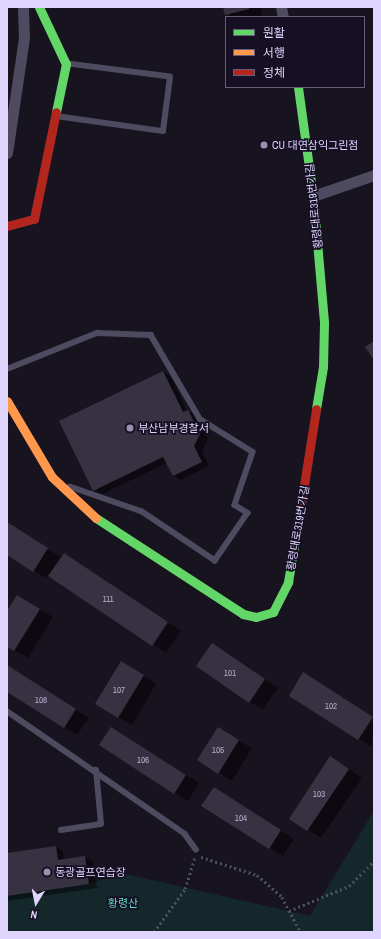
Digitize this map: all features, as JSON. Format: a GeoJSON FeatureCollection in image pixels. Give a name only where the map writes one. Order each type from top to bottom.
{"type":"FeatureCollection","features":[{"type":"Feature","properties":{"kind":"street"},"geometry":{"type":"LineString","coordinates":[[7,154],[24,38],[23,7]]}},
{"type":"Feature","properties":{"kind":"street"},"geometry":{"type":"LineString","coordinates":[[7,226],[34,219],[66,64],[39,7]]}},
{"type":"Feature","properties":{"kind":"street","name":"황령대로319번가길"},"geometry":{"type":"LineString","coordinates":[[7,401],[52,477],[86,512],[243,614],[256,617],[273,612],[288,582],[323,367],[324,323],[313,196],[298,88]]}},
{"type":"Feature","properties":{"kind":"street"},"geometry":{"type":"LineString","coordinates":[[313,196],[374,175]]}},
{"type":"Feature","properties":{"kind":"lane"},"geometry":{"type":"LineString","coordinates":[[55,115],[163,131],[170,77],[66,64]]}},
{"type":"Feature","properties":{"kind":"lane"},"geometry":{"type":"LineString","coordinates":[[7,369],[97,333],[151,335],[200,419],[253,452],[235,505],[248,513],[216,561],[142,512],[84,494],[52,477]]}},
{"type":"Feature","properties":{"kind":"lane"},"geometry":{"type":"LineString","coordinates":[[7,711],[96,770],[185,834],[195,851]]}},
{"type":"Feature","properties":{"kind":"lane"},"geometry":{"type":"LineString","coordinates":[[61,830],[101,824],[96,770]]}},
{"type":"Feature","properties":{"kind":"path"},"geometry":{"type":"LineString","coordinates":[[154,932],[184,889],[195,851],[257,875],[282,897],[301,932]]}},
{"type":"Feature","properties":{"kind":"path"},"geometry":{"type":"LineString","coordinates":[[289,911],[349,886],[374,862]]}},
{"type":"Feature","properties":{"kind":"green space","name":"황령산"},"geometry":{"type":"Polygon","coordinates":[[[374,811],[374,932],[7,932],[7,896],[89,884],[121,873],[310,916],[374,811]]]}},
{"type":"Feature","properties":{"kind":"building"},"geometry":{"type":"Polygon","coordinates":[[[223,7],[249,7],[249,9],[225,15],[223,7]]]}},
{"type":"Feature","properties":{"kind":"building"},"geometry":{"type":"Polygon","coordinates":[[[374,341],[374,360],[365,347],[374,341]]]}},
{"type":"Feature","properties":{"kind":"building","name":"부산남부경찰서"},"geometry":{"type":"Polygon","coordinates":[[[163,371],[183,412],[188,410],[200,434],[194,446],[202,462],[173,476],[163,457],[93,491],[59,421],[163,371]]]}},
{"type":"Feature","properties":{"kind":"building"},"geometry":{"type":"Polygon","coordinates":[[[7,522],[48,548],[33,572],[7,555],[7,522]]]}},
{"type":"Feature","properties":{"kind":"building"},"geometry":{"type":"Polygon","coordinates":[[[64,553],[168,622],[152,646],[48,576],[64,553]]]}},
{"type":"Feature","properties":{"kind":"building"},"geometry":{"type":"Polygon","coordinates":[[[17,595],[40,609],[14,651],[7,647],[7,611],[17,595]]]}},
{"type":"Feature","properties":{"kind":"building"},"geometry":{"type":"Polygon","coordinates":[[[212,643],[265,679],[249,703],[196,666],[212,643]]]}},
{"type":"Feature","properties":{"kind":"building"},"geometry":{"type":"Polygon","coordinates":[[[121,661],[144,675],[118,718],[95,704],[121,661]]]}},
{"type":"Feature","properties":{"kind":"building"},"geometry":{"type":"Polygon","coordinates":[[[7,665],[76,709],[64,728],[7,692],[7,665]]]}},
{"type":"Feature","properties":{"kind":"building"},"geometry":{"type":"Polygon","coordinates":[[[303,672],[373,717],[358,740],[289,696],[303,672]]]}},
{"type":"Feature","properties":{"kind":"building"},"geometry":{"type":"Polygon","coordinates":[[[111,727],[186,775],[174,794],[99,745],[111,727]]]}},
{"type":"Feature","properties":{"kind":"building"},"geometry":{"type":"Polygon","coordinates":[[[218,727],[239,740],[218,774],[197,760],[218,727]]]}},
{"type":"Feature","properties":{"kind":"building"},"geometry":{"type":"Polygon","coordinates":[[[330,756],[349,769],[307,831],[289,819],[330,756]]]}},
{"type":"Feature","properties":{"kind":"building"},"geometry":{"type":"Polygon","coordinates":[[[214,787],[281,830],[269,849],[201,806],[214,787]]]}},
{"type":"Feature","properties":{"kind":"building","name":"동광골프연습장"},"geometry":{"type":"Polygon","coordinates":[[[56,846],[58,860],[85,856],[89,884],[7,896],[7,853],[56,846]]]}},
{"type":"Feature","properties":{"kind":"traffic: fast"},"geometry":{"type":"LineString","coordinates":[[39,7],[66,64],[56,112]]}},
{"type":"Feature","properties":{"kind":"traffic: fast"},"geometry":{"type":"LineString","coordinates":[[298,88],[313,196],[324,323],[323,367],[316,409]]}},
{"type":"Feature","properties":{"kind":"traffic: fast"},"geometry":{"type":"LineString","coordinates":[[96,518],[243,614],[256,617],[273,612],[288,582],[301,504]]}},
{"type":"Feature","properties":{"kind":"traffic: slow"},"geometry":{"type":"LineString","coordinates":[[7,401],[52,477],[96,518]]}},
{"type":"Feature","properties":{"kind":"traffic: jam"},"geometry":{"type":"LineString","coordinates":[[7,226],[34,219],[56,112]]}},
{"type":"Feature","properties":{"kind":"traffic: jam"},"geometry":{"type":"LineString","coordinates":[[301,504],[316,409]]}},
{"type":"Feature","properties":{"kind":"place","name":"CU 대연삼익그린점"},"geometry":{"type":"Point","coordinates":[264,145]}},
{"type":"Feature","properties":{"kind":"place","name":"부산남부경찰서"},"geometry":{"type":"Point","coordinates":[130,428]}},
{"type":"Feature","properties":{"kind":"place","name":"동광골프연습장"},"geometry":{"type":"Point","coordinates":[47,872]}}]}
